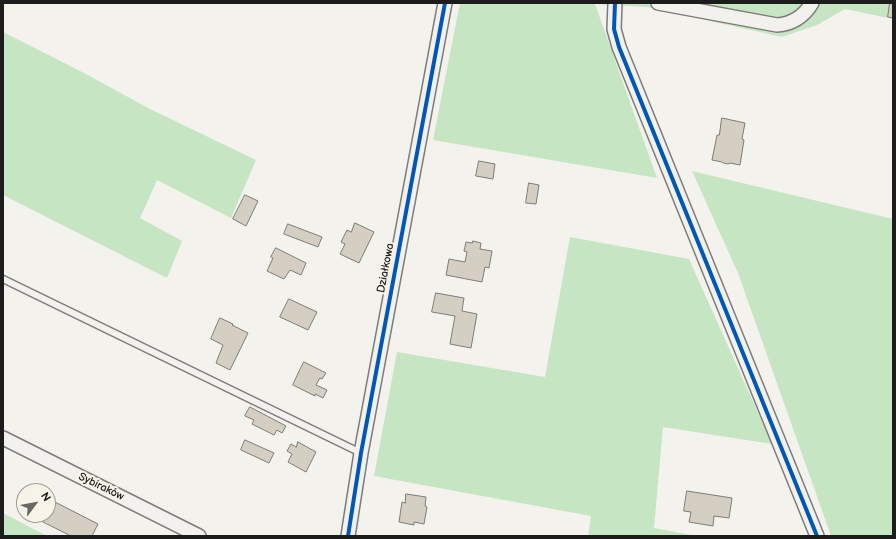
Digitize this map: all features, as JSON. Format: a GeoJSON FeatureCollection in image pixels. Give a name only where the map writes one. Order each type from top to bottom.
{"type":"FeatureCollection","features":[{"type":"Feature","properties":{"kind":"street","name":"Działkowa"},"geometry":{"type":"LineString","coordinates":[[348,536],[361,453],[445,3]]}},
{"type":"Feature","properties":{"kind":"street"},"geometry":{"type":"LineString","coordinates":[[615,3],[614,29],[619,47],[816,536]]}},
{"type":"Feature","properties":{"kind":"street"},"geometry":{"type":"LineString","coordinates":[[658,3],[777,25],[787,24],[797,19],[812,3]]}},
{"type":"Feature","properties":{"kind":"street","name":"Sybiraków"},"geometry":{"type":"LineString","coordinates":[[3,438],[199,536]]}},
{"type":"Feature","properties":{"kind":"lane"},"geometry":{"type":"LineString","coordinates":[[3,279],[361,453]]}},
{"type":"Feature","properties":{"kind":"green space"},"geometry":{"type":"Polygon","coordinates":[[[460,3],[893,3],[893,19],[845,9],[817,25],[782,37],[647,7],[595,4],[657,178],[433,140],[460,3]]]}},
{"type":"Feature","properties":{"kind":"green space"},"geometry":{"type":"Polygon","coordinates":[[[3,32],[84,73],[150,109],[256,160],[231,218],[157,180],[140,218],[182,241],[167,278],[3,195],[3,32]]]}},
{"type":"Feature","properties":{"kind":"green space"},"geometry":{"type":"Polygon","coordinates":[[[692,171],[893,219],[893,536],[831,536],[738,273],[692,171]]]}},
{"type":"Feature","properties":{"kind":"green space"},"geometry":{"type":"Polygon","coordinates":[[[570,237],[689,259],[772,444],[663,427],[654,528],[697,536],[588,536],[591,516],[374,476],[397,352],[545,377],[570,237]]]}},
{"type":"Feature","properties":{"kind":"green space"},"geometry":{"type":"Polygon","coordinates":[[[3,513],[16,520],[16,523],[22,523],[47,536],[3,536],[3,513]]]}},
{"type":"Feature","properties":{"kind":"building"},"geometry":{"type":"Polygon","coordinates":[[[890,3],[893,3],[893,18],[888,17],[890,3]]]}},
{"type":"Feature","properties":{"kind":"building"},"geometry":{"type":"Polygon","coordinates":[[[722,118],[745,123],[740,165],[712,160],[722,118]]]}},
{"type":"Feature","properties":{"kind":"building"},"geometry":{"type":"Polygon","coordinates":[[[479,161],[495,164],[493,179],[476,176],[479,161]]]}},
{"type":"Feature","properties":{"kind":"building"},"geometry":{"type":"Polygon","coordinates":[[[529,183],[539,185],[536,204],[526,203],[529,183]]]}},
{"type":"Feature","properties":{"kind":"building"},"geometry":{"type":"Polygon","coordinates":[[[245,195],[258,201],[246,226],[233,219],[245,195]]]}},
{"type":"Feature","properties":{"kind":"building"},"geometry":{"type":"Polygon","coordinates":[[[355,223],[374,232],[359,263],[340,254],[345,244],[341,242],[347,230],[351,232],[355,223]]]}},
{"type":"Feature","properties":{"kind":"building"},"geometry":{"type":"Polygon","coordinates":[[[288,224],[322,237],[318,247],[284,234],[288,224]]]}},
{"type":"Feature","properties":{"kind":"building"},"geometry":{"type":"Polygon","coordinates":[[[473,241],[481,243],[480,249],[492,251],[489,268],[485,267],[482,282],[446,275],[449,259],[465,262],[467,252],[464,251],[466,242],[472,243],[473,241]]]}},
{"type":"Feature","properties":{"kind":"building"},"geometry":{"type":"Polygon","coordinates":[[[276,248],[306,263],[301,275],[290,270],[284,279],[267,271],[273,258],[271,257],[276,248]]]}},
{"type":"Feature","properties":{"kind":"building"},"geometry":{"type":"Polygon","coordinates":[[[436,293],[464,298],[462,311],[477,314],[471,348],[450,344],[455,316],[432,312],[436,293]]]}},
{"type":"Feature","properties":{"kind":"building"},"geometry":{"type":"Polygon","coordinates":[[[289,299],[317,312],[308,330],[280,317],[289,299]]]}},
{"type":"Feature","properties":{"kind":"building"},"geometry":{"type":"Polygon","coordinates":[[[220,318],[248,333],[230,370],[216,363],[223,345],[211,339],[220,318]]]}},
{"type":"Feature","properties":{"kind":"building"},"geometry":{"type":"Polygon","coordinates":[[[304,362],[326,373],[322,379],[320,378],[316,385],[327,390],[323,398],[315,394],[315,396],[293,385],[304,362]]]}},
{"type":"Feature","properties":{"kind":"building"},"geometry":{"type":"Polygon","coordinates":[[[250,407],[286,426],[282,433],[277,430],[274,435],[252,424],[254,420],[245,416],[250,407]]]}},
{"type":"Feature","properties":{"kind":"building"},"geometry":{"type":"Polygon","coordinates":[[[245,440],[274,453],[269,463],[241,450],[245,440]]]}},
{"type":"Feature","properties":{"kind":"building"},"geometry":{"type":"Polygon","coordinates":[[[298,442],[316,452],[306,472],[288,462],[292,454],[287,451],[291,444],[296,447],[298,442]]]}},
{"type":"Feature","properties":{"kind":"building"},"geometry":{"type":"Polygon","coordinates":[[[687,491],[732,498],[729,518],[714,516],[713,526],[689,522],[691,512],[684,511],[687,491]]]}},
{"type":"Feature","properties":{"kind":"building"},"geometry":{"type":"Polygon","coordinates":[[[406,494],[426,497],[425,506],[427,507],[424,524],[414,522],[414,525],[399,522],[402,502],[405,503],[406,494]]]}},
{"type":"Feature","properties":{"kind":"building"},"geometry":{"type":"Polygon","coordinates":[[[56,503],[98,524],[92,536],[71,536],[45,523],[56,523],[56,503]]]}},
{"type":"Feature","properties":{"kind":"cycle path"},"geometry":{"type":"LineString","coordinates":[[348,536],[361,453],[445,3]]}},
{"type":"Feature","properties":{"kind":"cycle path"},"geometry":{"type":"LineString","coordinates":[[615,3],[614,29],[619,47],[817,536]]}}]}
